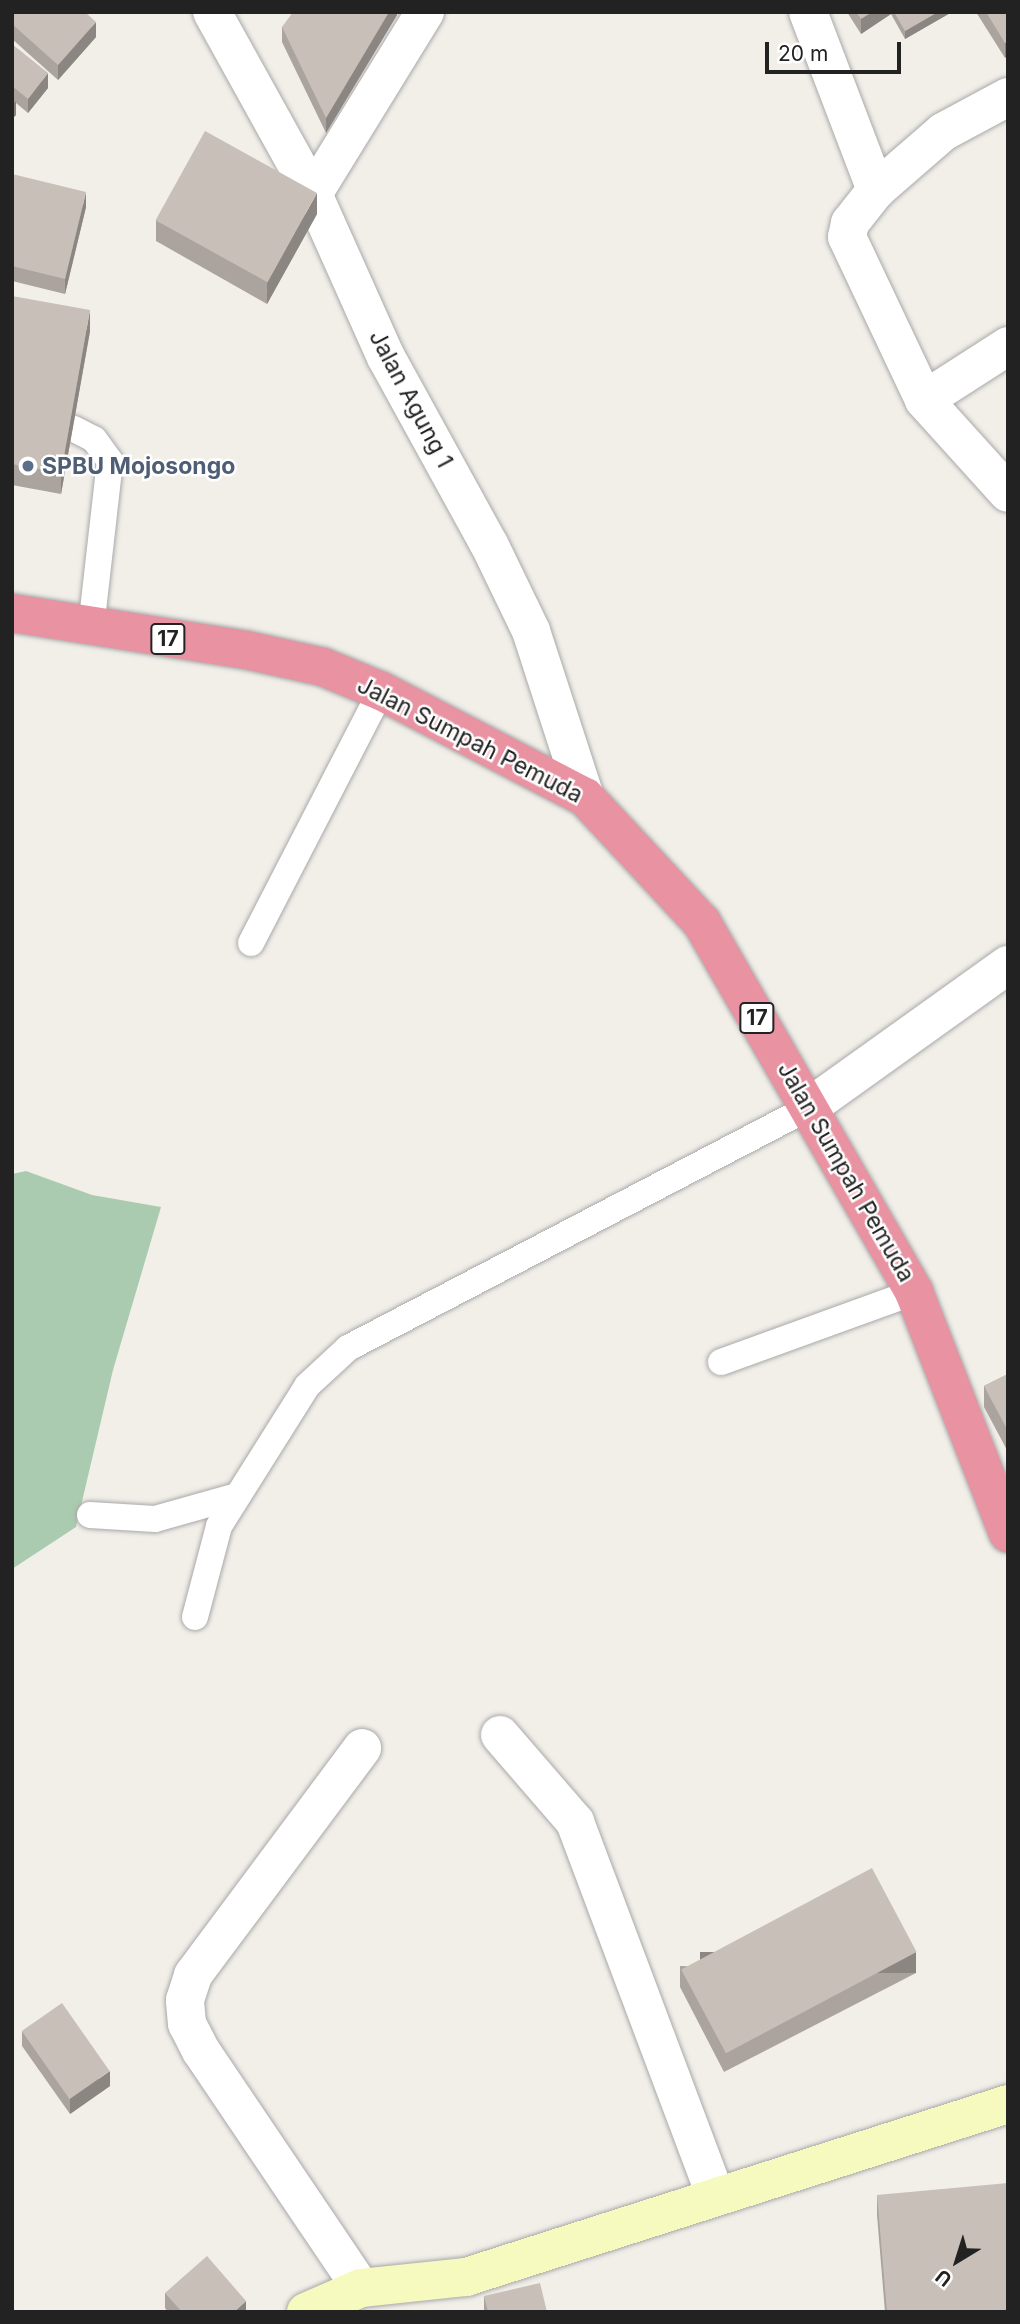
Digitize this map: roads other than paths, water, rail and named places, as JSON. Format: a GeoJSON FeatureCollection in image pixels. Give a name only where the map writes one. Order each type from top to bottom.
{"type":"FeatureCollection","features":[{"type":"Feature","properties":{"kind":"highway","name":"Jalan Sumpah Pemuda"},"geometry":{"type":"LineString","coordinates":[[13,618],[246,650],[323,667],[382,691],[585,797],[702,923],[914,1292],[1008,1533]]}},
{"type":"Feature","properties":{"kind":"street","name":"Jalan Agung 1"},"geometry":{"type":"LineString","coordinates":[[212,12],[313,194],[386,357],[489,544],[531,631],[585,797]]}},
{"type":"Feature","properties":{"kind":"street"},"geometry":{"type":"LineString","coordinates":[[313,194],[425,12]]}},
{"type":"Feature","properties":{"kind":"street"},"geometry":{"type":"LineString","coordinates":[[808,12],[876,190]]}},
{"type":"Feature","properties":{"kind":"street"},"geometry":{"type":"LineString","coordinates":[[1008,97],[943,132],[876,190],[850,223],[847,237],[924,400],[1008,492]]}},
{"type":"Feature","properties":{"kind":"street"},"geometry":{"type":"LineString","coordinates":[[924,400],[1008,346]]}},
{"type":"Feature","properties":{"kind":"street"},"geometry":{"type":"LineString","coordinates":[[808,1108],[1008,965]]}},
{"type":"Feature","properties":{"kind":"street"},"geometry":{"type":"LineString","coordinates":[[500,1735],[575,1822],[715,2194]]}},
{"type":"Feature","properties":{"kind":"street"},"geometry":{"type":"LineString","coordinates":[[361,2288],[201,2052],[187,2024],[186,2000],[193,1975],[362,1748]]}},
{"type":"Feature","properties":{"kind":"street"},"geometry":{"type":"LineString","coordinates":[[306,2312],[361,2288],[466,2277],[715,2194],[1008,2104]]}},
{"type":"Feature","properties":{"kind":"lane"},"geometry":{"type":"LineString","coordinates":[[74,429],[93,439],[110,461],[91,628]]}},
{"type":"Feature","properties":{"kind":"lane"},"geometry":{"type":"LineString","coordinates":[[251,943],[382,691]]}},
{"type":"Feature","properties":{"kind":"lane"},"geometry":{"type":"LineString","coordinates":[[195,1618],[219,1526],[307,1386],[348,1348],[808,1108]]}},
{"type":"Feature","properties":{"kind":"lane"},"geometry":{"type":"LineString","coordinates":[[721,1363],[914,1292]]}},
{"type":"Feature","properties":{"kind":"lane"},"geometry":{"type":"LineString","coordinates":[[90,1515],[155,1520],[237,1496]]}},
{"type":"Feature","properties":{"kind":"place","name":"SPBU Mojosongo"},"geometry":{"type":"Point","coordinates":[28,466]}}]}
